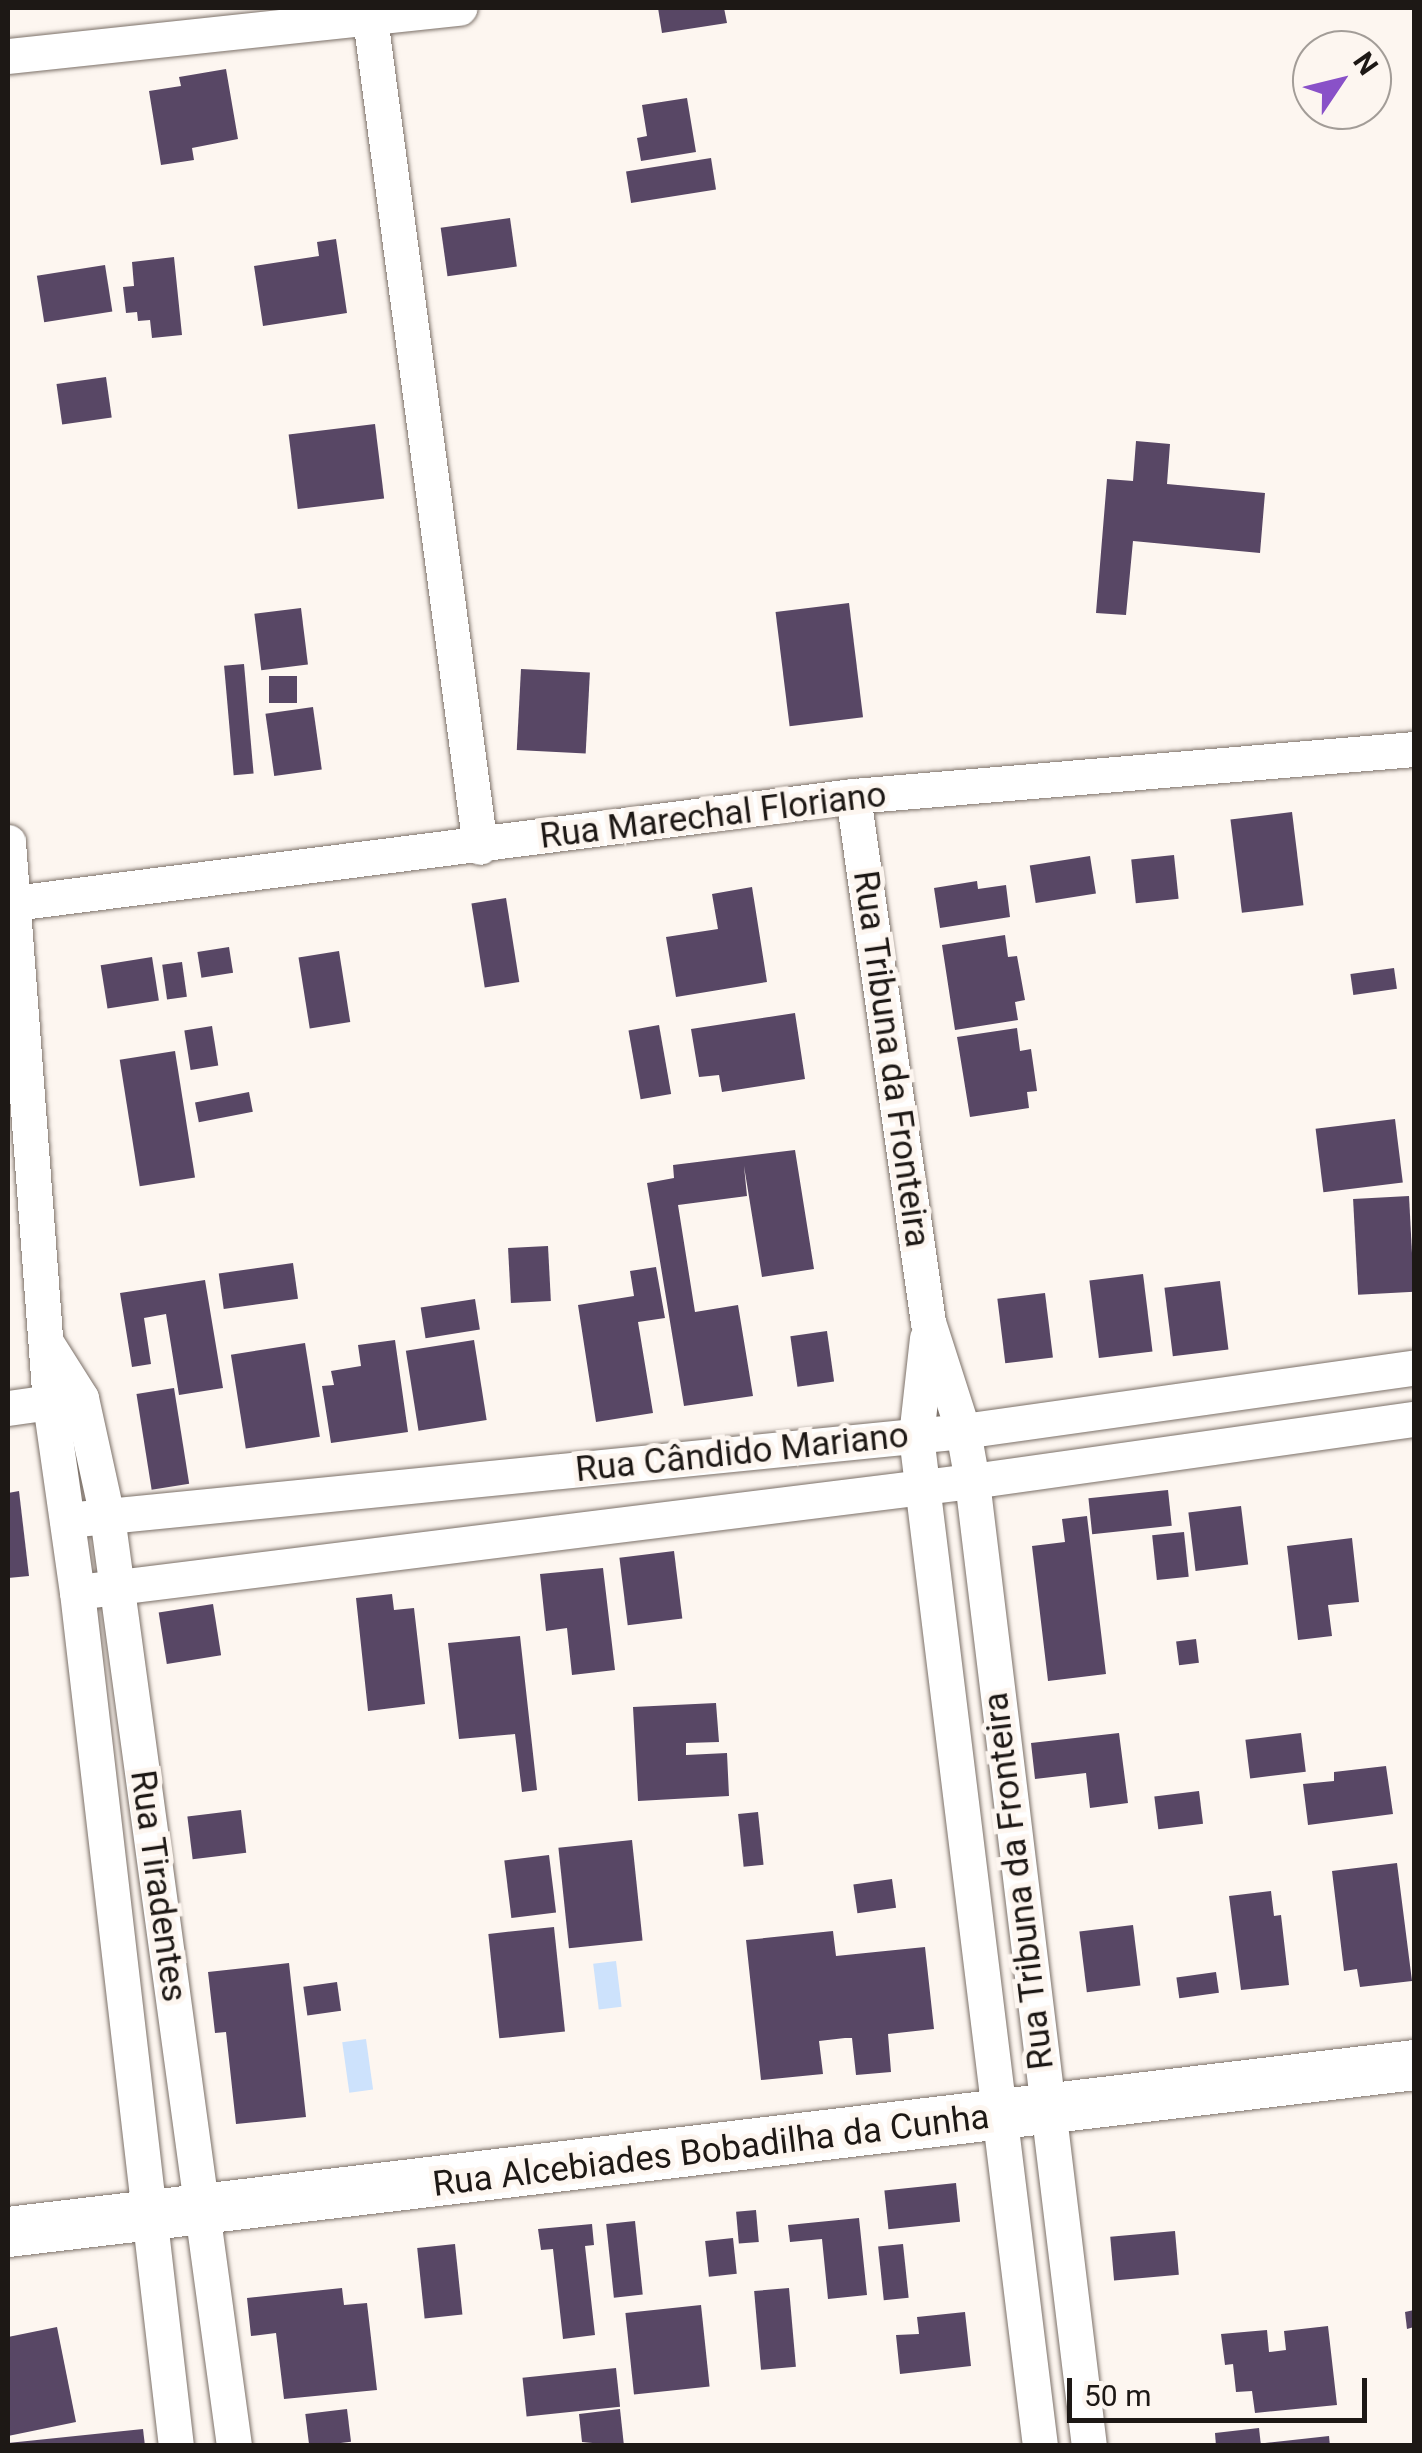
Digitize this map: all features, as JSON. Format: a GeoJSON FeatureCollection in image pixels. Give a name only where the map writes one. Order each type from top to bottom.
{"type":"FeatureCollection","features":[{"type":"Feature","properties":{"kind":"street"},"geometry":{"type":"LineString","coordinates":[[8,56],[460,8]]}},
{"type":"Feature","properties":{"kind":"street"},"geometry":{"type":"LineString","coordinates":[[370,18],[480,846]]}},
{"type":"Feature","properties":{"kind":"street","name":"Rua Marechal Floriano"},"geometry":{"type":"LineString","coordinates":[[14,903],[853,796],[1414,749]]}},
{"type":"Feature","properties":{"kind":"street","name":"Rua Tribuna da Fronteira"},"geometry":{"type":"LineString","coordinates":[[853,796],[928,1322],[963,1431],[972,1482],[1089,2446]]}},
{"type":"Feature","properties":{"kind":"street","name":"Rua Tiradentes"},"geometry":{"type":"LineString","coordinates":[[8,842],[43,1339],[107,1516],[234,2446]]}},
{"type":"Feature","properties":{"kind":"street","name":"Rua Tribuna da Fronteira"},"geometry":{"type":"LineString","coordinates":[[928,1322],[916,1436],[996,2118],[1040,2446]]}},
{"type":"Feature","properties":{"kind":"street","name":"Rua Cândido Mariano"},"geometry":{"type":"LineString","coordinates":[[67,1520],[963,1431],[1414,1368]]}},
{"type":"Feature","properties":{"kind":"street"},"geometry":{"type":"LineString","coordinates":[[8,1408],[66,1400]]}},
{"type":"Feature","properties":{"kind":"street","name":"Rua Tiradentes"},"geometry":{"type":"LineString","coordinates":[[66,1400],[67,1520],[176,2446]]}},
{"type":"Feature","properties":{"kind":"street","name":"Rua Cândido Mariano"},"geometry":{"type":"LineString","coordinates":[[77,1592],[972,1482],[1414,1419]]}},
{"type":"Feature","properties":{"kind":"street","name":"Rua Alcebiades Bobadilha da Cunha"},"geometry":{"type":"LineString","coordinates":[[8,2232],[1047,2112],[1414,2065]]}},
{"type":"Feature","properties":{"kind":"water"},"geometry":{"type":"Polygon","coordinates":[[[616,1961],[622,2007],[599,2009],[593,1964],[616,1961]]]}},
{"type":"Feature","properties":{"kind":"water"},"geometry":{"type":"Polygon","coordinates":[[[366,2039],[373,2090],[349,2093],[342,2042],[366,2039]]]}},
{"type":"Feature","properties":{"kind":"building"},"geometry":{"type":"Polygon","coordinates":[[[658,8],[724,8],[727,23],[662,33],[658,8]]]}},
{"type":"Feature","properties":{"kind":"building"},"geometry":{"type":"Polygon","coordinates":[[[226,69],[238,139],[192,148],[194,160],[161,165],[149,91],[181,86],[179,77],[226,69]]]}},
{"type":"Feature","properties":{"kind":"building"},"geometry":{"type":"Polygon","coordinates":[[[687,98],[696,152],[641,161],[637,138],[647,136],[642,105],[687,98]]]}},
{"type":"Feature","properties":{"kind":"building"},"geometry":{"type":"Polygon","coordinates":[[[711,158],[716,190],[631,203],[626,171],[711,158]]]}},
{"type":"Feature","properties":{"kind":"building"},"geometry":{"type":"Polygon","coordinates":[[[510,218],[517,267],[448,276],[441,228],[510,218]]]}},
{"type":"Feature","properties":{"kind":"building"},"geometry":{"type":"Polygon","coordinates":[[[336,239],[347,313],[263,326],[254,266],[319,256],[317,242],[336,239]]]}},
{"type":"Feature","properties":{"kind":"building"},"geometry":{"type":"Polygon","coordinates":[[[174,257],[182,335],[152,338],[150,320],[138,321],[137,312],[126,313],[123,287],[134,286],[132,262],[174,257]]]}},
{"type":"Feature","properties":{"kind":"building"},"geometry":{"type":"Polygon","coordinates":[[[105,265],[112,311],[44,322],[37,276],[105,265]]]}},
{"type":"Feature","properties":{"kind":"building"},"geometry":{"type":"Polygon","coordinates":[[[106,377],[112,418],[62,425],[56,384],[106,377]]]}},
{"type":"Feature","properties":{"kind":"building"},"geometry":{"type":"Polygon","coordinates":[[[375,424],[384,498],[298,509],[289,435],[375,424]]]}},
{"type":"Feature","properties":{"kind":"building"},"geometry":{"type":"Polygon","coordinates":[[[1136,441],[1170,444],[1167,484],[1265,493],[1260,553],[1133,541],[1126,615],[1096,613],[1107,479],[1133,481],[1136,441]]]}},
{"type":"Feature","properties":{"kind":"building"},"geometry":{"type":"Polygon","coordinates":[[[849,603],[863,717],[790,726],[776,612],[849,603]]]}},
{"type":"Feature","properties":{"kind":"building"},"geometry":{"type":"Polygon","coordinates":[[[301,608],[308,665],[261,670],[254,614],[301,608]]]}},
{"type":"Feature","properties":{"kind":"building"},"geometry":{"type":"Polygon","coordinates":[[[244,664],[254,774],[234,775],[224,666],[244,664]]]}},
{"type":"Feature","properties":{"kind":"building"},"geometry":{"type":"Polygon","coordinates":[[[521,669],[590,673],[586,754],[517,750],[521,669]]]}},
{"type":"Feature","properties":{"kind":"building"},"geometry":{"type":"Polygon","coordinates":[[[269,676],[297,676],[297,703],[269,703],[269,676]]]}},
{"type":"Feature","properties":{"kind":"building"},"geometry":{"type":"Polygon","coordinates":[[[313,707],[322,769],[274,776],[265,714],[313,707]]]}},
{"type":"Feature","properties":{"kind":"building"},"geometry":{"type":"Polygon","coordinates":[[[1292,812],[1303,905],[1242,913],[1230,820],[1292,812]]]}},
{"type":"Feature","properties":{"kind":"building"},"geometry":{"type":"Polygon","coordinates":[[[1174,855],[1179,899],[1136,903],[1131,859],[1174,855]]]}},
{"type":"Feature","properties":{"kind":"building"},"geometry":{"type":"Polygon","coordinates":[[[1090,856],[1096,894],[1036,903],[1030,866],[1090,856]]]}},
{"type":"Feature","properties":{"kind":"building"},"geometry":{"type":"Polygon","coordinates":[[[977,881],[978,889],[1006,885],[1010,917],[940,928],[934,888],[977,881]]]}},
{"type":"Feature","properties":{"kind":"building"},"geometry":{"type":"Polygon","coordinates":[[[752,887],[767,982],[676,997],[666,937],[718,929],[712,894],[752,887]]]}},
{"type":"Feature","properties":{"kind":"building"},"geometry":{"type":"Polygon","coordinates":[[[506,898],[519,982],[485,987],[471,903],[506,898]]]}},
{"type":"Feature","properties":{"kind":"building"},"geometry":{"type":"Polygon","coordinates":[[[1005,935],[1008,957],[1017,956],[1025,1000],[1015,1002],[1018,1020],[955,1030],[942,945],[1005,935]]]}},
{"type":"Feature","properties":{"kind":"building"},"geometry":{"type":"Polygon","coordinates":[[[229,947],[233,973],[201,978],[197,952],[229,947]]]}},
{"type":"Feature","properties":{"kind":"building"},"geometry":{"type":"Polygon","coordinates":[[[339,951],[350,1022],[310,1029],[299,957],[339,951]]]}},
{"type":"Feature","properties":{"kind":"building"},"geometry":{"type":"Polygon","coordinates":[[[152,957],[159,1000],[108,1009],[101,965],[152,957]]]}},
{"type":"Feature","properties":{"kind":"building"},"geometry":{"type":"Polygon","coordinates":[[[182,962],[187,997],[167,999],[162,965],[182,962]]]}},
{"type":"Feature","properties":{"kind":"building"},"geometry":{"type":"Polygon","coordinates":[[[1394,968],[1397,989],[1353,995],[1350,974],[1394,968]]]}},
{"type":"Feature","properties":{"kind":"building"},"geometry":{"type":"Polygon","coordinates":[[[795,1013],[805,1079],[722,1092],[719,1075],[699,1077],[691,1029],[795,1013]]]}},
{"type":"Feature","properties":{"kind":"building"},"geometry":{"type":"Polygon","coordinates":[[[659,1025],[671,1094],[641,1099],[628,1030],[659,1025]]]}},
{"type":"Feature","properties":{"kind":"building"},"geometry":{"type":"Polygon","coordinates":[[[212,1026],[218,1066],[191,1070],[184,1030],[212,1026]]]}},
{"type":"Feature","properties":{"kind":"building"},"geometry":{"type":"Polygon","coordinates":[[[1017,1028],[1020,1051],[1031,1049],[1037,1091],[1027,1092],[1029,1108],[970,1117],[957,1037],[1017,1028]]]}},
{"type":"Feature","properties":{"kind":"building"},"geometry":{"type":"Polygon","coordinates":[[[175,1051],[195,1177],[140,1186],[120,1060],[175,1051]]]}},
{"type":"Feature","properties":{"kind":"building"},"geometry":{"type":"Polygon","coordinates":[[[249,1092],[253,1112],[199,1122],[195,1102],[249,1092]]]}},
{"type":"Feature","properties":{"kind":"building"},"geometry":{"type":"Polygon","coordinates":[[[1395,1119],[1403,1183],[1323,1192],[1316,1129],[1395,1119]]]}},
{"type":"Feature","properties":{"kind":"building"},"geometry":{"type":"Polygon","coordinates":[[[795,1150],[814,1269],[762,1277],[744,1166],[747,1196],[678,1205],[695,1312],[738,1305],[753,1396],[684,1406],[647,1183],[674,1178],[673,1165],[795,1150]]]}},
{"type":"Feature","properties":{"kind":"building"},"geometry":{"type":"Polygon","coordinates":[[[1409,1196],[1414,1292],[1358,1295],[1353,1199],[1409,1196]]]}},
{"type":"Feature","properties":{"kind":"building"},"geometry":{"type":"Polygon","coordinates":[[[548,1246],[551,1301],[511,1303],[508,1248],[548,1246]]]}},
{"type":"Feature","properties":{"kind":"building"},"geometry":{"type":"Polygon","coordinates":[[[293,1263],[298,1299],[224,1309],[219,1273],[293,1263]]]}},
{"type":"Feature","properties":{"kind":"building"},"geometry":{"type":"Polygon","coordinates":[[[656,1267],[665,1318],[638,1322],[653,1413],[596,1422],[578,1305],[634,1296],[630,1271],[656,1267]]]}},
{"type":"Feature","properties":{"kind":"building"},"geometry":{"type":"Polygon","coordinates":[[[1143,1274],[1153,1351],[1099,1358],[1089,1281],[1143,1274]]]}},
{"type":"Feature","properties":{"kind":"building"},"geometry":{"type":"Polygon","coordinates":[[[205,1280],[223,1388],[179,1395],[166,1314],[144,1318],[151,1364],[132,1367],[120,1293],[205,1280]]]}},
{"type":"Feature","properties":{"kind":"building"},"geometry":{"type":"Polygon","coordinates":[[[1220,1281],[1228,1349],[1173,1356],[1164,1288],[1220,1281]]]}},
{"type":"Feature","properties":{"kind":"building"},"geometry":{"type":"Polygon","coordinates":[[[1045,1293],[1053,1358],[1005,1363],[997,1299],[1045,1293]]]}},
{"type":"Feature","properties":{"kind":"building"},"geometry":{"type":"Polygon","coordinates":[[[475,1299],[480,1330],[426,1338],[421,1308],[475,1299]]]}},
{"type":"Feature","properties":{"kind":"building"},"geometry":{"type":"Polygon","coordinates":[[[827,1331],[834,1382],[797,1387],[790,1336],[827,1331]]]}},
{"type":"Feature","properties":{"kind":"building"},"geometry":{"type":"Polygon","coordinates":[[[395,1340],[408,1432],[331,1443],[322,1386],[334,1385],[331,1371],[361,1366],[358,1345],[395,1340]]]}},
{"type":"Feature","properties":{"kind":"building"},"geometry":{"type":"Polygon","coordinates":[[[474,1340],[487,1420],[419,1431],[406,1351],[474,1340]]]}},
{"type":"Feature","properties":{"kind":"building"},"geometry":{"type":"Polygon","coordinates":[[[305,1343],[320,1437],[246,1449],[231,1355],[305,1343]]]}},
{"type":"Feature","properties":{"kind":"building"},"geometry":{"type":"Polygon","coordinates":[[[174,1388],[189,1484],[152,1490],[136,1394],[174,1388]]]}},
{"type":"Feature","properties":{"kind":"building"},"geometry":{"type":"Polygon","coordinates":[[[1168,1490],[1172,1526],[1092,1534],[1088,1498],[1168,1490]]]}},
{"type":"Feature","properties":{"kind":"building"},"geometry":{"type":"Polygon","coordinates":[[[19,1491],[29,1576],[8,1578],[8,1493],[19,1491]]]}},
{"type":"Feature","properties":{"kind":"building"},"geometry":{"type":"Polygon","coordinates":[[[1241,1506],[1248,1565],[1196,1571],[1188,1512],[1241,1506]]]}},
{"type":"Feature","properties":{"kind":"building"},"geometry":{"type":"Polygon","coordinates":[[[1087,1516],[1106,1674],[1048,1681],[1032,1546],[1065,1542],[1062,1519],[1087,1516]]]}},
{"type":"Feature","properties":{"kind":"building"},"geometry":{"type":"Polygon","coordinates":[[[1184,1532],[1189,1577],[1157,1580],[1152,1535],[1184,1532]]]}},
{"type":"Feature","properties":{"kind":"building"},"geometry":{"type":"Polygon","coordinates":[[[1352,1538],[1359,1602],[1328,1605],[1332,1636],[1298,1640],[1287,1546],[1352,1538]]]}},
{"type":"Feature","properties":{"kind":"building"},"geometry":{"type":"Polygon","coordinates":[[[674,1551],[682,1618],[628,1625],[619,1558],[674,1551]]]}},
{"type":"Feature","properties":{"kind":"building"},"geometry":{"type":"Polygon","coordinates":[[[603,1568],[615,1670],[572,1675],[567,1628],[546,1631],[540,1574],[603,1568]]]}},
{"type":"Feature","properties":{"kind":"building"},"geometry":{"type":"Polygon","coordinates":[[[392,1594],[394,1610],[414,1608],[425,1704],[368,1711],[356,1598],[392,1594]]]}},
{"type":"Feature","properties":{"kind":"building"},"geometry":{"type":"Polygon","coordinates":[[[213,1604],[221,1655],[167,1664],[159,1613],[213,1604]]]}},
{"type":"Feature","properties":{"kind":"building"},"geometry":{"type":"Polygon","coordinates":[[[520,1636],[537,1790],[522,1792],[515,1734],[459,1739],[448,1643],[520,1636]]]}},
{"type":"Feature","properties":{"kind":"building"},"geometry":{"type":"Polygon","coordinates":[[[1196,1639],[1199,1663],[1179,1665],[1176,1641],[1196,1639]]]}},
{"type":"Feature","properties":{"kind":"building"},"geometry":{"type":"Polygon","coordinates":[[[716,1703],[719,1742],[686,1743],[686,1755],[727,1753],[729,1796],[638,1801],[633,1707],[716,1703]]]}},
{"type":"Feature","properties":{"kind":"building"},"geometry":{"type":"Polygon","coordinates":[[[1119,1733],[1128,1803],[1090,1808],[1086,1773],[1035,1779],[1031,1743],[1119,1733]]]}},
{"type":"Feature","properties":{"kind":"building"},"geometry":{"type":"Polygon","coordinates":[[[1301,1733],[1306,1772],[1250,1779],[1245,1740],[1301,1733]]]}},
{"type":"Feature","properties":{"kind":"building"},"geometry":{"type":"Polygon","coordinates":[[[1386,1766],[1393,1814],[1308,1825],[1303,1784],[1334,1781],[1334,1772],[1386,1766]]]}},
{"type":"Feature","properties":{"kind":"building"},"geometry":{"type":"Polygon","coordinates":[[[1199,1791],[1203,1824],[1158,1829],[1154,1796],[1199,1791]]]}},
{"type":"Feature","properties":{"kind":"building"},"geometry":{"type":"Polygon","coordinates":[[[241,1810],[246,1853],[193,1859],[187,1817],[241,1810]]]}},
{"type":"Feature","properties":{"kind":"building"},"geometry":{"type":"Polygon","coordinates":[[[758,1812],[764,1865],[744,1867],[738,1814],[758,1812]]]}},
{"type":"Feature","properties":{"kind":"building"},"geometry":{"type":"Polygon","coordinates":[[[632,1840],[643,1940],[569,1948],[558,1848],[632,1840]]]}},
{"type":"Feature","properties":{"kind":"building"},"geometry":{"type":"Polygon","coordinates":[[[549,1855],[556,1913],[511,1918],[504,1860],[549,1855]]]}},
{"type":"Feature","properties":{"kind":"building"},"geometry":{"type":"Polygon","coordinates":[[[1397,1863],[1412,1981],[1360,1987],[1357,1969],[1344,1971],[1332,1871],[1397,1863]]]}},
{"type":"Feature","properties":{"kind":"building"},"geometry":{"type":"Polygon","coordinates":[[[892,1879],[896,1908],[857,1913],[853,1884],[892,1879]]]}},
{"type":"Feature","properties":{"kind":"building"},"geometry":{"type":"Polygon","coordinates":[[[1271,1891],[1274,1916],[1281,1915],[1289,1985],[1241,1990],[1229,1896],[1271,1891]]]}},
{"type":"Feature","properties":{"kind":"building"},"geometry":{"type":"Polygon","coordinates":[[[1133,1925],[1140,1986],[1087,1992],[1079,1932],[1133,1925]]]}},
{"type":"Feature","properties":{"kind":"building"},"geometry":{"type":"Polygon","coordinates":[[[554,1927],[565,2031],[499,2038],[488,1934],[554,1927]]]}},
{"type":"Feature","properties":{"kind":"building"},"geometry":{"type":"Polygon","coordinates":[[[833,1931],[836,1956],[925,1947],[934,2029],[888,2034],[891,2072],[856,2075],[852,2038],[845,2038],[819,2041],[823,2074],[761,2080],[746,1940],[833,1931]]]}},
{"type":"Feature","properties":{"kind":"building"},"geometry":{"type":"Polygon","coordinates":[[[289,1963],[306,2117],[236,2124],[226,2032],[215,2033],[208,1972],[289,1963]]]}},
{"type":"Feature","properties":{"kind":"building"},"geometry":{"type":"Polygon","coordinates":[[[1216,1972],[1219,1993],[1179,1998],[1176,1978],[1216,1972]]]}},
{"type":"Feature","properties":{"kind":"building"},"geometry":{"type":"Polygon","coordinates":[[[337,1982],[341,2011],[307,2015],[303,1987],[337,1982]]]}},
{"type":"Feature","properties":{"kind":"building"},"geometry":{"type":"Polygon","coordinates":[[[956,2183],[960,2222],[888,2229],[884,2191],[956,2183]]]}},
{"type":"Feature","properties":{"kind":"building"},"geometry":{"type":"Polygon","coordinates":[[[756,2210],[759,2242],[739,2244],[736,2212],[756,2210]]]}},
{"type":"Feature","properties":{"kind":"building"},"geometry":{"type":"Polygon","coordinates":[[[859,2218],[867,2295],[828,2299],[822,2239],[790,2242],[788,2225],[859,2218]]]}},
{"type":"Feature","properties":{"kind":"building"},"geometry":{"type":"Polygon","coordinates":[[[635,2221],[643,2295],[614,2298],[606,2224],[635,2221]]]}},
{"type":"Feature","properties":{"kind":"building"},"geometry":{"type":"Polygon","coordinates":[[[592,2224],[594,2245],[585,2246],[595,2335],[563,2339],[553,2249],[541,2250],[538,2229],[592,2224]]]}},
{"type":"Feature","properties":{"kind":"building"},"geometry":{"type":"Polygon","coordinates":[[[1175,2231],[1179,2275],[1114,2280],[1110,2237],[1175,2231]]]}},
{"type":"Feature","properties":{"kind":"building"},"geometry":{"type":"Polygon","coordinates":[[[733,2238],[737,2274],[709,2277],[705,2241],[733,2238]]]}},
{"type":"Feature","properties":{"kind":"building"},"geometry":{"type":"Polygon","coordinates":[[[455,2244],[462,2315],[425,2319],[417,2248],[455,2244]]]}},
{"type":"Feature","properties":{"kind":"building"},"geometry":{"type":"Polygon","coordinates":[[[903,2244],[909,2298],[884,2300],[878,2247],[903,2244]]]}},
{"type":"Feature","properties":{"kind":"building"},"geometry":{"type":"Polygon","coordinates":[[[342,2288],[344,2305],[367,2303],[377,2390],[284,2399],[276,2333],[251,2336],[247,2298],[342,2288]]]}},
{"type":"Feature","properties":{"kind":"building"},"geometry":{"type":"Polygon","coordinates":[[[789,2288],[796,2367],[761,2370],[754,2291],[789,2288]]]}},
{"type":"Feature","properties":{"kind":"building"},"geometry":{"type":"Polygon","coordinates":[[[701,2305],[710,2387],[634,2394],[625,2313],[701,2305]]]}},
{"type":"Feature","properties":{"kind":"building"},"geometry":{"type":"Polygon","coordinates":[[[1414,2310],[1414,2327],[1407,2329],[1405,2312],[1414,2310]]]}},
{"type":"Feature","properties":{"kind":"building"},"geometry":{"type":"Polygon","coordinates":[[[965,2312],[971,2366],[900,2374],[896,2335],[919,2334],[917,2317],[965,2312]]]}},
{"type":"Feature","properties":{"kind":"building"},"geometry":{"type":"Polygon","coordinates":[[[1328,2326],[1337,2405],[1255,2413],[1252,2391],[1236,2392],[1233,2364],[1225,2365],[1221,2334],[1267,2330],[1269,2352],[1286,2350],[1284,2331],[1328,2326]]]}},
{"type":"Feature","properties":{"kind":"building"},"geometry":{"type":"Polygon","coordinates":[[[57,2327],[76,2422],[8,2436],[8,2337],[57,2327]]]}},
{"type":"Feature","properties":{"kind":"building"},"geometry":{"type":"Polygon","coordinates":[[[616,2368],[620,2407],[527,2417],[523,2378],[616,2368]]]}},
{"type":"Feature","properties":{"kind":"building"},"geometry":{"type":"Polygon","coordinates":[[[347,2409],[351,2442],[309,2446],[305,2414],[347,2409]]]}},
{"type":"Feature","properties":{"kind":"building"},"geometry":{"type":"Polygon","coordinates":[[[620,2409],[624,2446],[582,2442],[579,2414],[620,2409]]]}},
{"type":"Feature","properties":{"kind":"building"},"geometry":{"type":"Polygon","coordinates":[[[1259,2428],[1261,2446],[1216,2446],[1215,2433],[1259,2428]]]}},
{"type":"Feature","properties":{"kind":"building"},"geometry":{"type":"Polygon","coordinates":[[[143,2429],[145,2446],[8,2446],[8,2443],[143,2429]]]}},
{"type":"Feature","properties":{"kind":"building"},"geometry":{"type":"Polygon","coordinates":[[[1329,2436],[1330,2446],[1265,2446],[1265,2443],[1329,2436]]]}}]}
